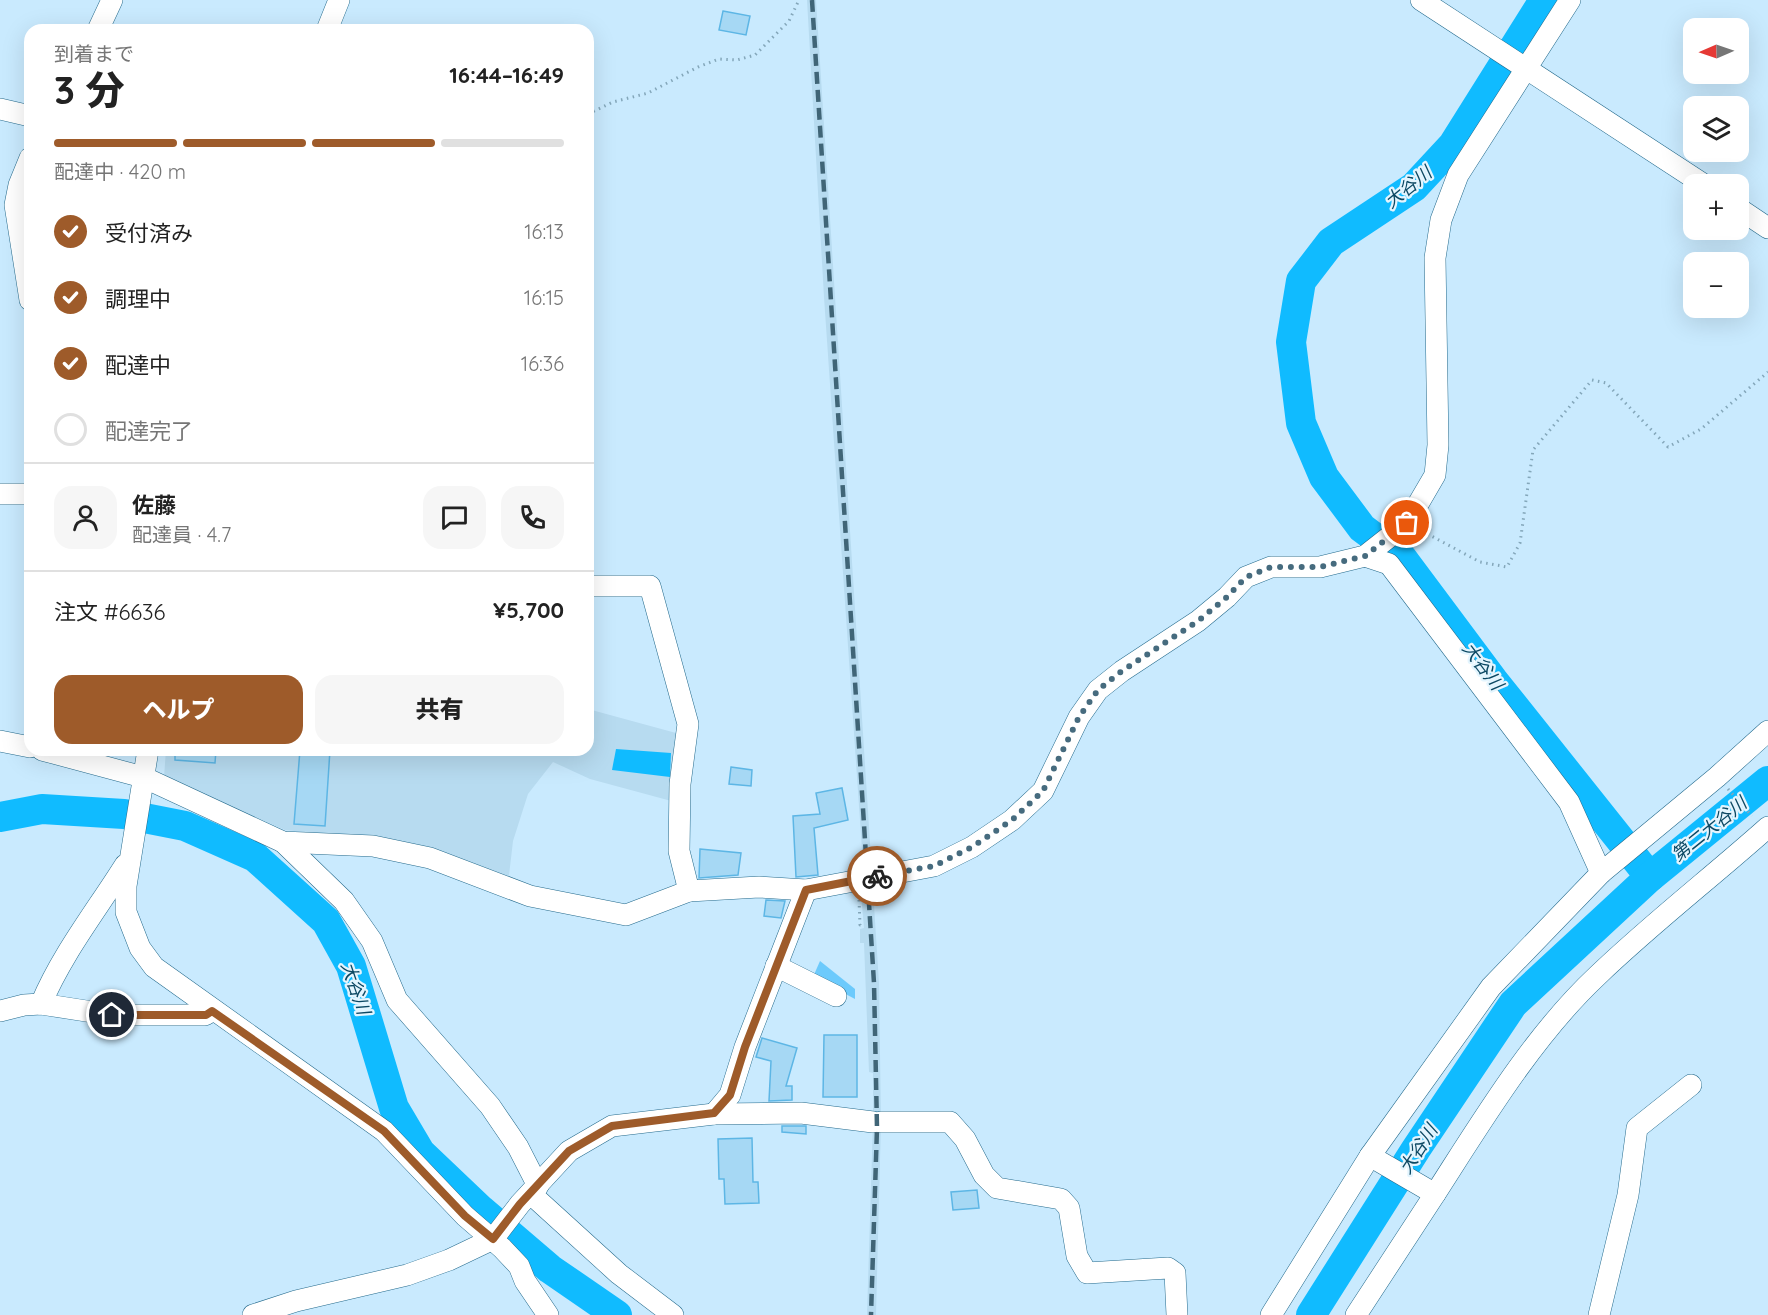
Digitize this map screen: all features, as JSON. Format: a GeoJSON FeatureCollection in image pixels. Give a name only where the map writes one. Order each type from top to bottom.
{"type":"FeatureCollection","features":[{"type":"Feature","properties":{"kind":"street"},"geometry":{"type":"LineString","coordinates":[[101,24],[112,0]]}},
{"type":"Feature","properties":{"kind":"street"},"geometry":{"type":"LineString","coordinates":[[329,24],[339,0]]}},
{"type":"Feature","properties":{"kind":"street"},"geometry":{"type":"LineString","coordinates":[[1421,0],[1688,174]]}},
{"type":"Feature","properties":{"kind":"street"},"geometry":{"type":"LineString","coordinates":[[60,756],[142,783],[283,842],[373,846],[430,858],[530,896],[626,915],[689,891],[759,887],[806,890],[934,866],[972,847],[1012,820],[1043,791],[1079,717],[1098,690],[1122,671],[1198,621],[1227,597],[1246,577],[1271,567],[1320,567],[1370,552],[1401,527],[1435,475],[1438,445],[1435,258],[1441,220],[1458,175],[1521,64],[1570,0]]}},
{"type":"Feature","properties":{"kind":"street"},"geometry":{"type":"LineString","coordinates":[[0,109],[24,115]]}},
{"type":"Feature","properties":{"kind":"street"},"geometry":{"type":"LineString","coordinates":[[24,173],[15,205],[24,262]]}},
{"type":"Feature","properties":{"kind":"street"},"geometry":{"type":"LineString","coordinates":[[1749,215],[1768,228]]}},
{"type":"Feature","properties":{"kind":"street"},"geometry":{"type":"LineString","coordinates":[[0,494],[24,494]]}},
{"type":"Feature","properties":{"kind":"street"},"geometry":{"type":"LineString","coordinates":[[1370,552],[1389,564],[1569,802],[1601,873]]}},
{"type":"Feature","properties":{"kind":"street"},"geometry":{"type":"LineString","coordinates":[[594,586],[650,586],[688,724],[680,784],[679,851],[689,891]]}},
{"type":"Feature","properties":{"kind":"street"},"geometry":{"type":"LineString","coordinates":[[1271,1315],[1374,1158],[1491,987],[1601,873],[1768,732]]}},
{"type":"Feature","properties":{"kind":"street"},"geometry":{"type":"LineString","coordinates":[[0,741],[24,746]]}},
{"type":"Feature","properties":{"kind":"street"},"geometry":{"type":"LineString","coordinates":[[147,756],[126,886],[126,912],[140,948],[154,967],[212,1011],[384,1131],[465,1216],[495,1236],[519,1266],[548,1315]]}},
{"type":"Feature","properties":{"kind":"street"},"geometry":{"type":"LineString","coordinates":[[1356,1315],[1433,1193],[1492,1106],[1554,1023],[1596,976],[1760,822]]}},
{"type":"Feature","properties":{"kind":"street"},"geometry":{"type":"LineString","coordinates":[[283,842],[344,901],[372,940],[397,1000],[490,1106],[518,1147],[530,1195],[619,1275],[673,1315]]}},
{"type":"Feature","properties":{"kind":"street"},"geometry":{"type":"LineString","coordinates":[[41,1004],[50,982],[92,912],[106,897],[132,851]]}},
{"type":"Feature","properties":{"kind":"street"},"geometry":{"type":"LineString","coordinates":[[714,1113],[730,1095],[806,890]]}},
{"type":"Feature","properties":{"kind":"street"},"geometry":{"type":"LineString","coordinates":[[777,966],[836,996]]}},
{"type":"Feature","properties":{"kind":"street"},"geometry":{"type":"LineString","coordinates":[[0,1011],[24,1005],[41,1004],[112,1015],[206,1015],[212,1011]]}},
{"type":"Feature","properties":{"kind":"street"},"geometry":{"type":"LineString","coordinates":[[1599,1315],[1628,1195],[1637,1128],[1691,1085]]}},
{"type":"Feature","properties":{"kind":"street"},"geometry":{"type":"LineString","coordinates":[[253,1315],[296,1301],[407,1275],[449,1260],[495,1236],[569,1151],[612,1126],[714,1113],[801,1113],[877,1122],[950,1122],[965,1139],[984,1175],[997,1188],[1061,1198],[1069,1208],[1077,1256],[1087,1273],[1168,1268],[1175,1273],[1177,1315]]}},
{"type":"Feature","properties":{"kind":"street"},"geometry":{"type":"LineString","coordinates":[[1374,1158],[1433,1193]]}},
{"type":"Feature","properties":{"kind":"path"},"geometry":{"type":"LineString","coordinates":[[594,111],[613,102],[648,93],[698,67],[719,59],[737,60],[755,55],[789,21],[799,0]]}},
{"type":"Feature","properties":{"kind":"path"},"geometry":{"type":"LineString","coordinates":[[1401,527],[1480,562],[1507,567],[1520,543],[1533,450],[1592,381],[1606,382],[1668,447],[1701,429],[1768,372]]}},
{"type":"Feature","properties":{"kind":"path"},"geometry":{"type":"LineString","coordinates":[[1725,786],[1760,822]]}},
{"type":"Feature","properties":{"kind":"path"},"geometry":{"type":"LineString","coordinates":[[857,880],[860,925],[863,925]]}},
{"type":"Feature","properties":{"kind":"shaded area"},"geometry":{"type":"Polygon","coordinates":[[[807,0],[816,0],[879,983],[881,1122],[876,1315],[867,1315],[873,1073],[869,1072],[864,943],[860,943],[860,929],[864,928],[861,894],[865,893],[824,297],[807,0]]]}},
{"type":"Feature","properties":{"kind":"shaded area"},"geometry":{"type":"Polygon","coordinates":[[[594,711],[676,733],[675,802],[590,779],[553,762],[528,794],[513,841],[508,884],[409,843],[285,830],[164,777],[166,756],[594,756],[594,711]]]}},
{"type":"Feature","properties":{"kind":"shaded area"},"geometry":{"type":"Polygon","coordinates":[[[616,749],[671,753],[670,777],[612,770],[616,749]]]}},
{"type":"Feature","properties":{"kind":"shaded area"},"geometry":{"type":"Polygon","coordinates":[[[820,961],[855,989],[855,999],[813,977],[820,961]]]}},
{"type":"Feature","properties":{"kind":"building"},"geometry":{"type":"Polygon","coordinates":[[[723,11],[750,16],[746,35],[719,30],[723,11]]]}},
{"type":"Feature","properties":{"kind":"building"},"geometry":{"type":"Polygon","coordinates":[[[175,756],[216,756],[215,763],[175,760],[175,756]]]}},
{"type":"Feature","properties":{"kind":"building"},"geometry":{"type":"Polygon","coordinates":[[[300,756],[330,756],[325,826],[294,824],[300,756]]]}},
{"type":"Feature","properties":{"kind":"building"},"geometry":{"type":"Polygon","coordinates":[[[731,767],[752,770],[751,786],[729,784],[731,767]]]}},
{"type":"Feature","properties":{"kind":"building"},"geometry":{"type":"Polygon","coordinates":[[[842,788],[848,820],[814,828],[818,875],[796,877],[793,816],[820,814],[816,793],[842,788]]]}},
{"type":"Feature","properties":{"kind":"building"},"geometry":{"type":"Polygon","coordinates":[[[700,849],[741,853],[738,875],[699,878],[700,849]]]}},
{"type":"Feature","properties":{"kind":"building"},"geometry":{"type":"Polygon","coordinates":[[[766,900],[785,901],[781,918],[764,916],[766,900]]]}},
{"type":"Feature","properties":{"kind":"building"},"geometry":{"type":"Polygon","coordinates":[[[824,1035],[857,1035],[857,1097],[823,1097],[824,1035]]]}},
{"type":"Feature","properties":{"kind":"building"},"geometry":{"type":"Polygon","coordinates":[[[762,1038],[797,1048],[786,1086],[792,1086],[792,1100],[769,1101],[771,1061],[756,1057],[762,1038]]]}},
{"type":"Feature","properties":{"kind":"building"},"geometry":{"type":"Polygon","coordinates":[[[782,1126],[806,1126],[806,1134],[782,1132],[782,1126]]]}},
{"type":"Feature","properties":{"kind":"building"},"geometry":{"type":"Polygon","coordinates":[[[752,1138],[753,1182],[758,1182],[759,1203],[725,1204],[724,1179],[719,1179],[718,1139],[752,1138]]]}},
{"type":"Feature","properties":{"kind":"building"},"geometry":{"type":"Polygon","coordinates":[[[977,1190],[979,1208],[953,1210],[951,1192],[977,1190]]]}},
{"type":"Feature","properties":{"kind":"waterway","name":"大谷川"},"geometry":{"type":"LineString","coordinates":[[1544,0],[1453,145],[1414,187],[1331,242],[1301,281],[1291,342],[1301,423],[1324,477],[1362,528],[1402,558],[1493,680],[1650,877]]}},
{"type":"Feature","properties":{"kind":"waterway","name":"大谷川"},"geometry":{"type":"LineString","coordinates":[[1311,1315],[1416,1149],[1513,1004],[1650,877],[1768,781]]}},
{"type":"Feature","properties":{"kind":"waterway","name":"大谷川"},"geometry":{"type":"LineString","coordinates":[[0,817],[42,809],[124,814],[185,826],[255,857],[326,921],[351,966],[394,1108],[420,1152],[481,1210],[550,1269],[617,1315]]}},
{"type":"Feature","properties":{"kind":"railway"},"geometry":{"type":"LineString","coordinates":[[812,0],[874,983],[877,1128],[871,1315]]}},
{"type":"Feature","properties":{"kind":"way so far"},"geometry":{"type":"LineString","coordinates":[[877,876],[934,866],[972,847],[1012,820],[1043,791],[1079,717],[1098,690],[1122,671],[1198,621],[1227,597],[1246,577],[1271,567],[1320,567],[1365,556],[1407,523]]}},
{"type":"Feature","properties":{"kind":"route"},"geometry":{"type":"LineString","coordinates":[[112,1015],[206,1015],[212,1011],[384,1131],[465,1216],[493,1239],[496,1232],[520,1204],[569,1151],[597,1134],[612,1126],[714,1113],[730,1095],[745,1047],[806,890],[877,876]]}},
{"type":"Feature","properties":{"kind":"water label","name":"第二大谷川"},"geometry":{"type":"Point","coordinates":[1709,829]}}]}
